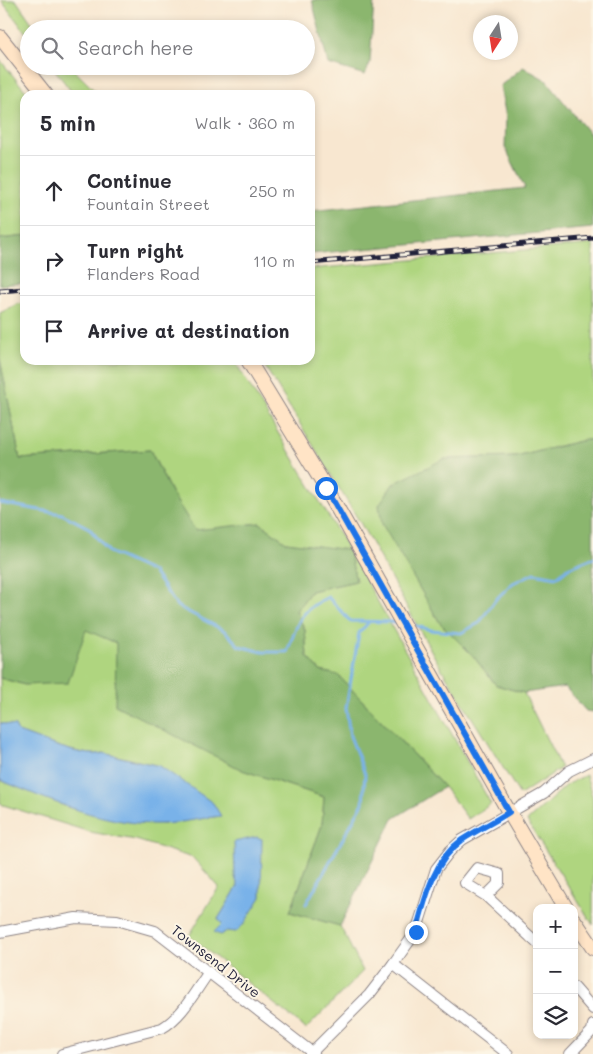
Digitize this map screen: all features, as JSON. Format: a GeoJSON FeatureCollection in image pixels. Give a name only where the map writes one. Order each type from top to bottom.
{"type":"FeatureCollection","features":[{"type":"Feature","properties":{"kind":"main road"},"geometry":{"type":"LineString","coordinates":[[0,37],[20,62]]}},
{"type":"Feature","properties":{"kind":"main road"},"geometry":{"type":"LineString","coordinates":[[30,75],[42,90]]}},
{"type":"Feature","properties":{"kind":"main road"},"geometry":{"type":"LineString","coordinates":[[251,365],[326,488],[445,695],[509,812],[564,904]]}},
{"type":"Feature","properties":{"kind":"main road"},"geometry":{"type":"LineString","coordinates":[[578,926],[593,948]]}},
{"type":"Feature","properties":{"kind":"street"},"geometry":{"type":"LineString","coordinates":[[312,1053],[369,995],[416,932],[436,869],[450,851],[462,840],[544,793],[569,771],[593,759]]}},
{"type":"Feature","properties":{"kind":"street"},"geometry":{"type":"LineString","coordinates":[[486,896],[533,939]]}},
{"type":"Feature","properties":{"kind":"street","name":"Townsend Drive"},"geometry":{"type":"LineString","coordinates":[[0,932],[76,918],[117,920],[155,931],[312,1053]]}},
{"type":"Feature","properties":{"kind":"street"},"geometry":{"type":"LineString","coordinates":[[393,964],[508,1054]]}},
{"type":"Feature","properties":{"kind":"street"},"geometry":{"type":"LineString","coordinates":[[62,1054],[162,1028],[172,1022],[182,1011],[209,972]]}},
{"type":"Feature","properties":{"kind":"street"},"geometry":{"type":"LineString","coordinates":[[578,992],[593,1009]]}},
{"type":"Feature","properties":{"kind":"street"},"geometry":{"type":"LineString","coordinates":[[570,1054],[592,1031],[593,1025]]}},
{"type":"Feature","properties":{"kind":"green space"},"geometry":{"type":"Polygon","coordinates":[[[1,0],[16,0],[30,20],[20,20],[20,25],[1,0]]]}},
{"type":"Feature","properties":{"kind":"green space"},"geometry":{"type":"Polygon","coordinates":[[[312,0],[374,0],[370,63],[365,75],[328,64],[312,0]]]}},
{"type":"Feature","properties":{"kind":"green space"},"geometry":{"type":"Polygon","coordinates":[[[0,60],[25,90],[20,90],[20,237],[0,239],[0,60]]]}},
{"type":"Feature","properties":{"kind":"green space"},"geometry":{"type":"Polygon","coordinates":[[[523,67],[546,80],[593,138],[593,228],[315,254],[315,210],[525,188],[505,147],[506,117],[500,86],[523,67]]]}},
{"type":"Feature","properties":{"kind":"green space"},"geometry":{"type":"Polygon","coordinates":[[[59,75],[79,75],[94,90],[70,90],[59,75]]]}},
{"type":"Feature","properties":{"kind":"green space"},"geometry":{"type":"Polygon","coordinates":[[[20,237],[20,283],[0,285],[0,239],[20,237]]]}},
{"type":"Feature","properties":{"kind":"green space"},"geometry":{"type":"Polygon","coordinates":[[[593,244],[593,440],[584,440],[516,457],[444,459],[383,524],[440,623],[473,656],[496,685],[524,693],[561,768],[520,795],[438,663],[361,524],[264,365],[315,365],[315,269],[593,244]]]}},
{"type":"Feature","properties":{"kind":"green space"},"geometry":{"type":"Polygon","coordinates":[[[20,304],[20,365],[237,365],[349,550],[491,804],[468,819],[444,787],[338,675],[320,671],[307,656],[305,630],[296,611],[311,591],[356,581],[349,551],[286,542],[260,523],[195,531],[171,492],[150,450],[20,459],[0,359],[0,313],[20,304]]]}},
{"type":"Feature","properties":{"kind":"green space"},"geometry":{"type":"Polygon","coordinates":[[[0,359],[20,459],[150,450],[171,492],[195,530],[260,523],[286,542],[349,550],[356,581],[311,591],[296,611],[305,630],[307,656],[320,671],[338,675],[444,787],[393,819],[340,926],[290,912],[322,825],[324,797],[242,770],[115,705],[116,643],[86,630],[68,683],[25,685],[0,678],[0,359]]]}},
{"type":"Feature","properties":{"kind":"green space"},"geometry":{"type":"Polygon","coordinates":[[[584,440],[593,440],[593,712],[586,711],[565,687],[524,693],[496,685],[473,656],[440,623],[382,524],[379,505],[393,484],[444,459],[516,457],[584,440]]]}},
{"type":"Feature","properties":{"kind":"green space"},"geometry":{"type":"Polygon","coordinates":[[[86,629],[116,643],[242,770],[324,797],[322,825],[290,912],[340,926],[363,971],[306,1029],[189,936],[219,887],[193,858],[136,840],[90,832],[0,804],[0,780],[70,808],[163,824],[220,816],[160,766],[104,753],[95,754],[74,751],[18,732],[15,726],[0,723],[0,678],[25,685],[86,629]],[[235,877],[238,886],[218,919],[222,924],[215,932],[261,897],[235,877]]]}},
{"type":"Feature","properties":{"kind":"green space"},"geometry":{"type":"Polygon","coordinates":[[[586,775],[593,799],[593,925],[527,821],[568,784],[586,775]]]}},
{"type":"Feature","properties":{"kind":"water"},"geometry":{"type":"Polygon","coordinates":[[[0,723],[15,726],[18,732],[73,751],[95,754],[103,753],[160,766],[213,803],[221,816],[163,824],[121,821],[59,804],[0,780],[0,723]]]}},
{"type":"Feature","properties":{"kind":"water"},"geometry":{"type":"Polygon","coordinates":[[[257,837],[262,839],[261,897],[244,924],[236,932],[227,931],[220,935],[214,932],[222,924],[218,919],[238,886],[235,877],[234,842],[257,837]]]}},
{"type":"Feature","properties":{"kind":"waterway"},"geometry":{"type":"LineString","coordinates":[[0,503],[62,514],[89,528],[109,552],[153,572],[177,606],[225,631],[239,646],[263,652],[287,652],[300,619],[310,607],[328,597],[350,621],[398,622]]}},
{"type":"Feature","properties":{"kind":"waterway"},"geometry":{"type":"LineString","coordinates":[[409,624],[431,630],[461,633],[479,623],[496,599],[513,583],[534,573],[557,577],[568,568],[593,558]]}},
{"type":"Feature","properties":{"kind":"waterway"},"geometry":{"type":"LineString","coordinates":[[306,904],[363,803],[365,774],[350,736],[346,708],[359,633],[368,623]]}},
{"type":"Feature","properties":{"kind":"railway"},"geometry":{"type":"LineString","coordinates":[[315,263],[593,238]]}},
{"type":"Feature","properties":{"kind":"railway"},"geometry":{"type":"LineString","coordinates":[[0,291],[20,289]]}},
{"type":"Feature","properties":{"kind":"route"},"geometry":{"type":"LineString","coordinates":[[326,488],[445,695],[509,812],[462,840],[450,851],[436,869],[424,900],[416,932]]}}]}
